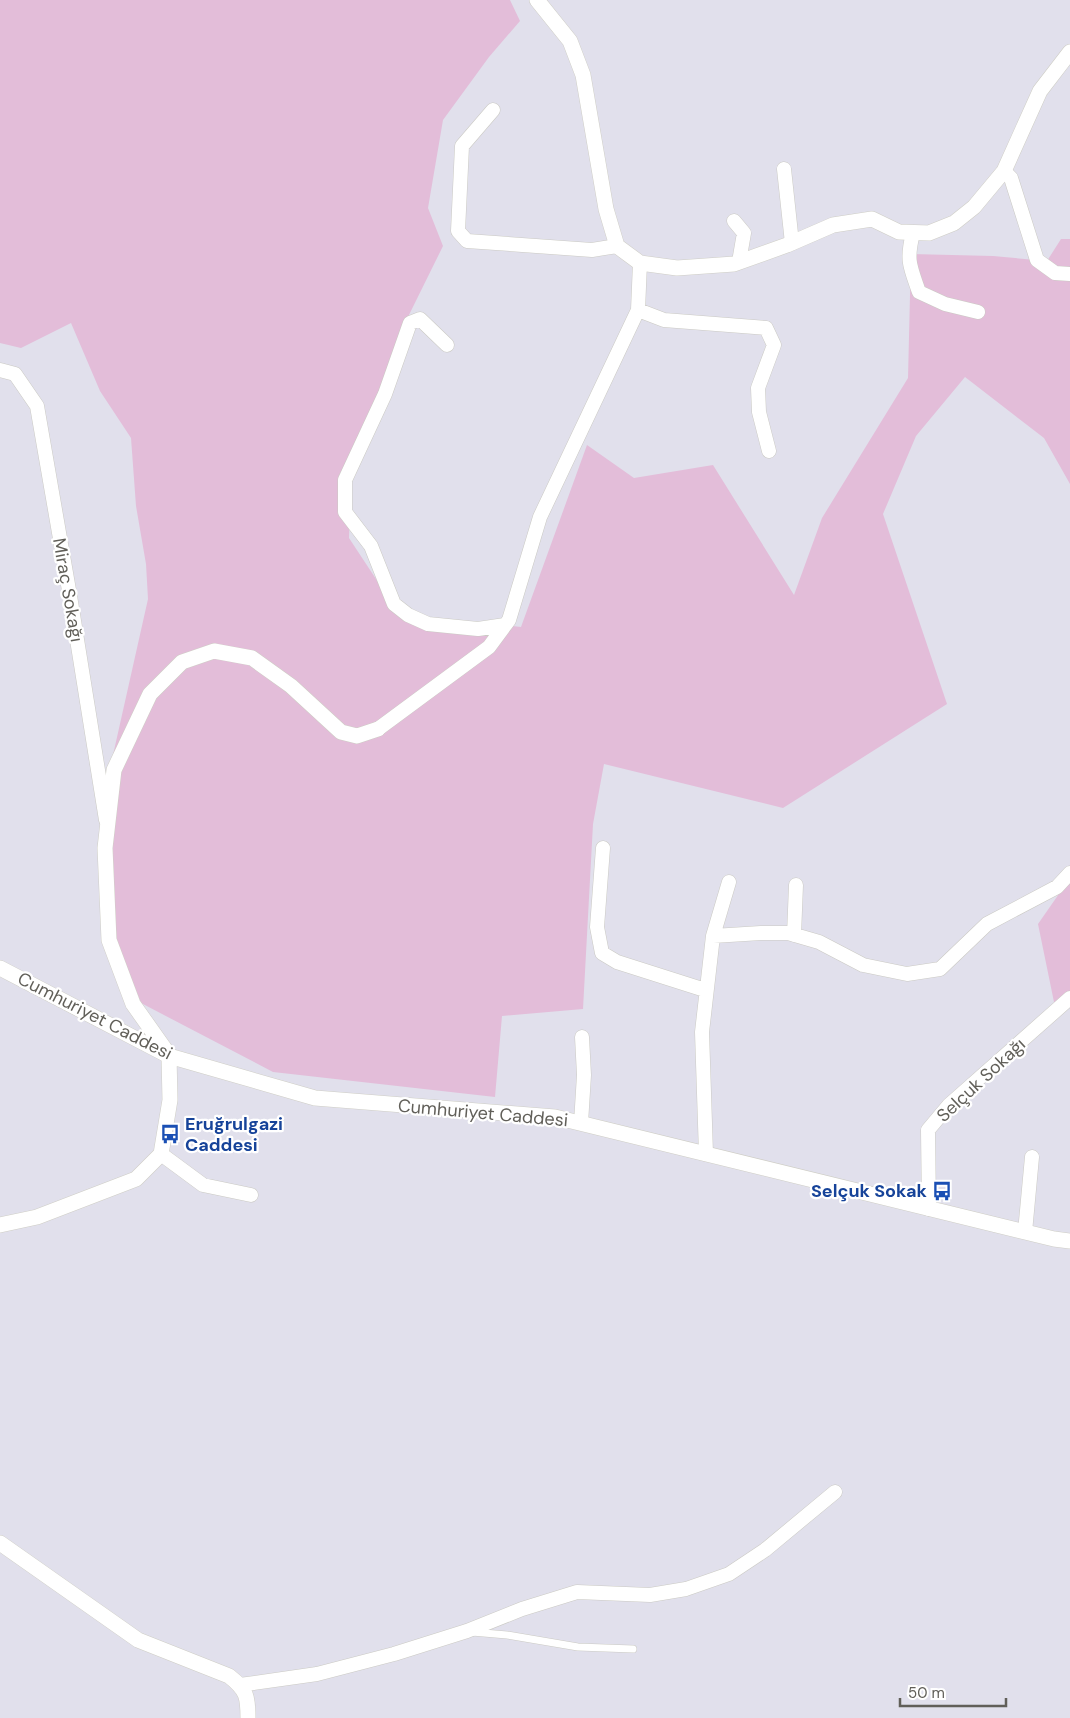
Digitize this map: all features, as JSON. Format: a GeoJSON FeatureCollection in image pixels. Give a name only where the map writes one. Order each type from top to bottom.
{"type":"FeatureCollection","features":[{"type":"Feature","properties":{"kind":"street"},"geometry":{"type":"LineString","coordinates":[[537,0],[570,41],[583,75],[606,209],[618,246],[640,263],[677,268],[734,264],[792,243],[833,225],[872,218],[899,232],[929,233],[954,223],[974,207],[1004,171],[1040,91],[1070,52]]}},
{"type":"Feature","properties":{"kind":"street"},"geometry":{"type":"LineString","coordinates":[[493,110],[462,146],[458,231],[467,241],[592,250],[618,246]]}},
{"type":"Feature","properties":{"kind":"street"},"geometry":{"type":"LineString","coordinates":[[784,168],[792,243]]}},
{"type":"Feature","properties":{"kind":"street"},"geometry":{"type":"LineString","coordinates":[[1004,171],[1011,178],[1037,260],[1055,273],[1070,274]]}},
{"type":"Feature","properties":{"kind":"street"},"geometry":{"type":"LineString","coordinates":[[734,221],[744,234],[739,262]]}},
{"type":"Feature","properties":{"kind":"street"},"geometry":{"type":"LineString","coordinates":[[913,232],[908,262],[919,292],[945,304],[978,312]]}},
{"type":"Feature","properties":{"kind":"street"},"geometry":{"type":"LineString","coordinates":[[0,1225],[37,1217],[136,1179],[161,1154],[170,1100],[169,1056],[133,1004],[109,940],[105,848],[114,770],[150,694],[182,662],[214,651],[252,658],[291,686],[341,732],[357,736],[378,729],[489,647],[509,620],[540,517],[638,310],[640,263]]}},
{"type":"Feature","properties":{"kind":"street"},"geometry":{"type":"LineString","coordinates":[[638,310],[664,320],[766,328],[774,345],[758,388],[759,412],[769,452]]}},
{"type":"Feature","properties":{"kind":"street"},"geometry":{"type":"LineString","coordinates":[[447,345],[420,319],[410,322],[385,394],[345,480],[346,512],[371,546],[394,604],[408,615],[428,624],[478,629],[505,625]]}},
{"type":"Feature","properties":{"kind":"street","name":"Miraç Sokağı"},"geometry":{"type":"LineString","coordinates":[[0,370],[15,374],[37,406],[107,828]]}},
{"type":"Feature","properties":{"kind":"street"},"geometry":{"type":"LineString","coordinates":[[603,848],[596,928],[602,953],[618,962],[705,990]]}},
{"type":"Feature","properties":{"kind":"street"},"geometry":{"type":"LineString","coordinates":[[713,936],[788,933],[819,942],[863,965],[907,974],[940,969],[986,924],[1057,887],[1070,873]]}},
{"type":"Feature","properties":{"kind":"street"},"geometry":{"type":"LineString","coordinates":[[706,1154],[702,1032],[705,990],[713,936],[729,882]]}},
{"type":"Feature","properties":{"kind":"street"},"geometry":{"type":"LineString","coordinates":[[794,935],[796,885]]}},
{"type":"Feature","properties":{"kind":"street","name":"Cumhuriyet Caddesi"},"geometry":{"type":"LineString","coordinates":[[0,968],[169,1056],[315,1098],[555,1117],[1054,1239],[1070,1241]]}},
{"type":"Feature","properties":{"kind":"street","name":"Selçuk Sokağı"},"geometry":{"type":"LineString","coordinates":[[929,1208],[928,1130],[949,1105],[1070,998]]}},
{"type":"Feature","properties":{"kind":"street"},"geometry":{"type":"LineString","coordinates":[[581,1123],[584,1075],[582,1037]]}},
{"type":"Feature","properties":{"kind":"street"},"geometry":{"type":"LineString","coordinates":[[161,1154],[203,1185],[251,1194]]}},
{"type":"Feature","properties":{"kind":"street"},"geometry":{"type":"LineString","coordinates":[[1025,1232],[1032,1157]]}},
{"type":"Feature","properties":{"kind":"street"},"geometry":{"type":"LineString","coordinates":[[240,1685],[317,1674],[394,1654],[467,1631],[522,1609],[577,1592],[650,1595],[686,1589],[729,1574],[765,1550],[835,1492]]}},
{"type":"Feature","properties":{"kind":"street"},"geometry":{"type":"LineString","coordinates":[[0,1543],[138,1640],[229,1676],[240,1685],[248,1698],[248,1718]]}},
{"type":"Feature","properties":{"kind":"lane"},"geometry":{"type":"LineString","coordinates":[[467,1631],[506,1635],[578,1647],[633,1649]]}},
{"type":"Feature","properties":{"kind":"shaded area"},"geometry":{"type":"Polygon","coordinates":[[[0,0],[510,0],[520,21],[489,57],[443,120],[428,208],[443,246],[407,319],[351,477],[349,538],[399,614],[521,627],[587,445],[634,478],[713,465],[794,595],[822,518],[908,378],[911,254],[993,256],[1047,261],[1061,239],[1070,239],[1070,484],[1044,438],[965,377],[916,436],[883,514],[947,704],[783,808],[604,764],[593,824],[583,1009],[502,1016],[495,1097],[273,1072],[141,1003],[108,919],[113,755],[148,599],[146,564],[136,506],[131,438],[100,391],[71,323],[21,348],[0,343],[0,0]]]}},
{"type":"Feature","properties":{"kind":"shaded area"},"geometry":{"type":"Polygon","coordinates":[[[1070,878],[1070,1003],[1054,1002],[1038,924],[1070,878]]]}},
{"type":"Feature","properties":{"kind":"place","name":"Eruğrulgazi Caddesi"},"geometry":{"type":"Point","coordinates":[170,1134]}},
{"type":"Feature","properties":{"kind":"place","name":"Selçuk Sokak"},"geometry":{"type":"Point","coordinates":[942,1191]}}]}
